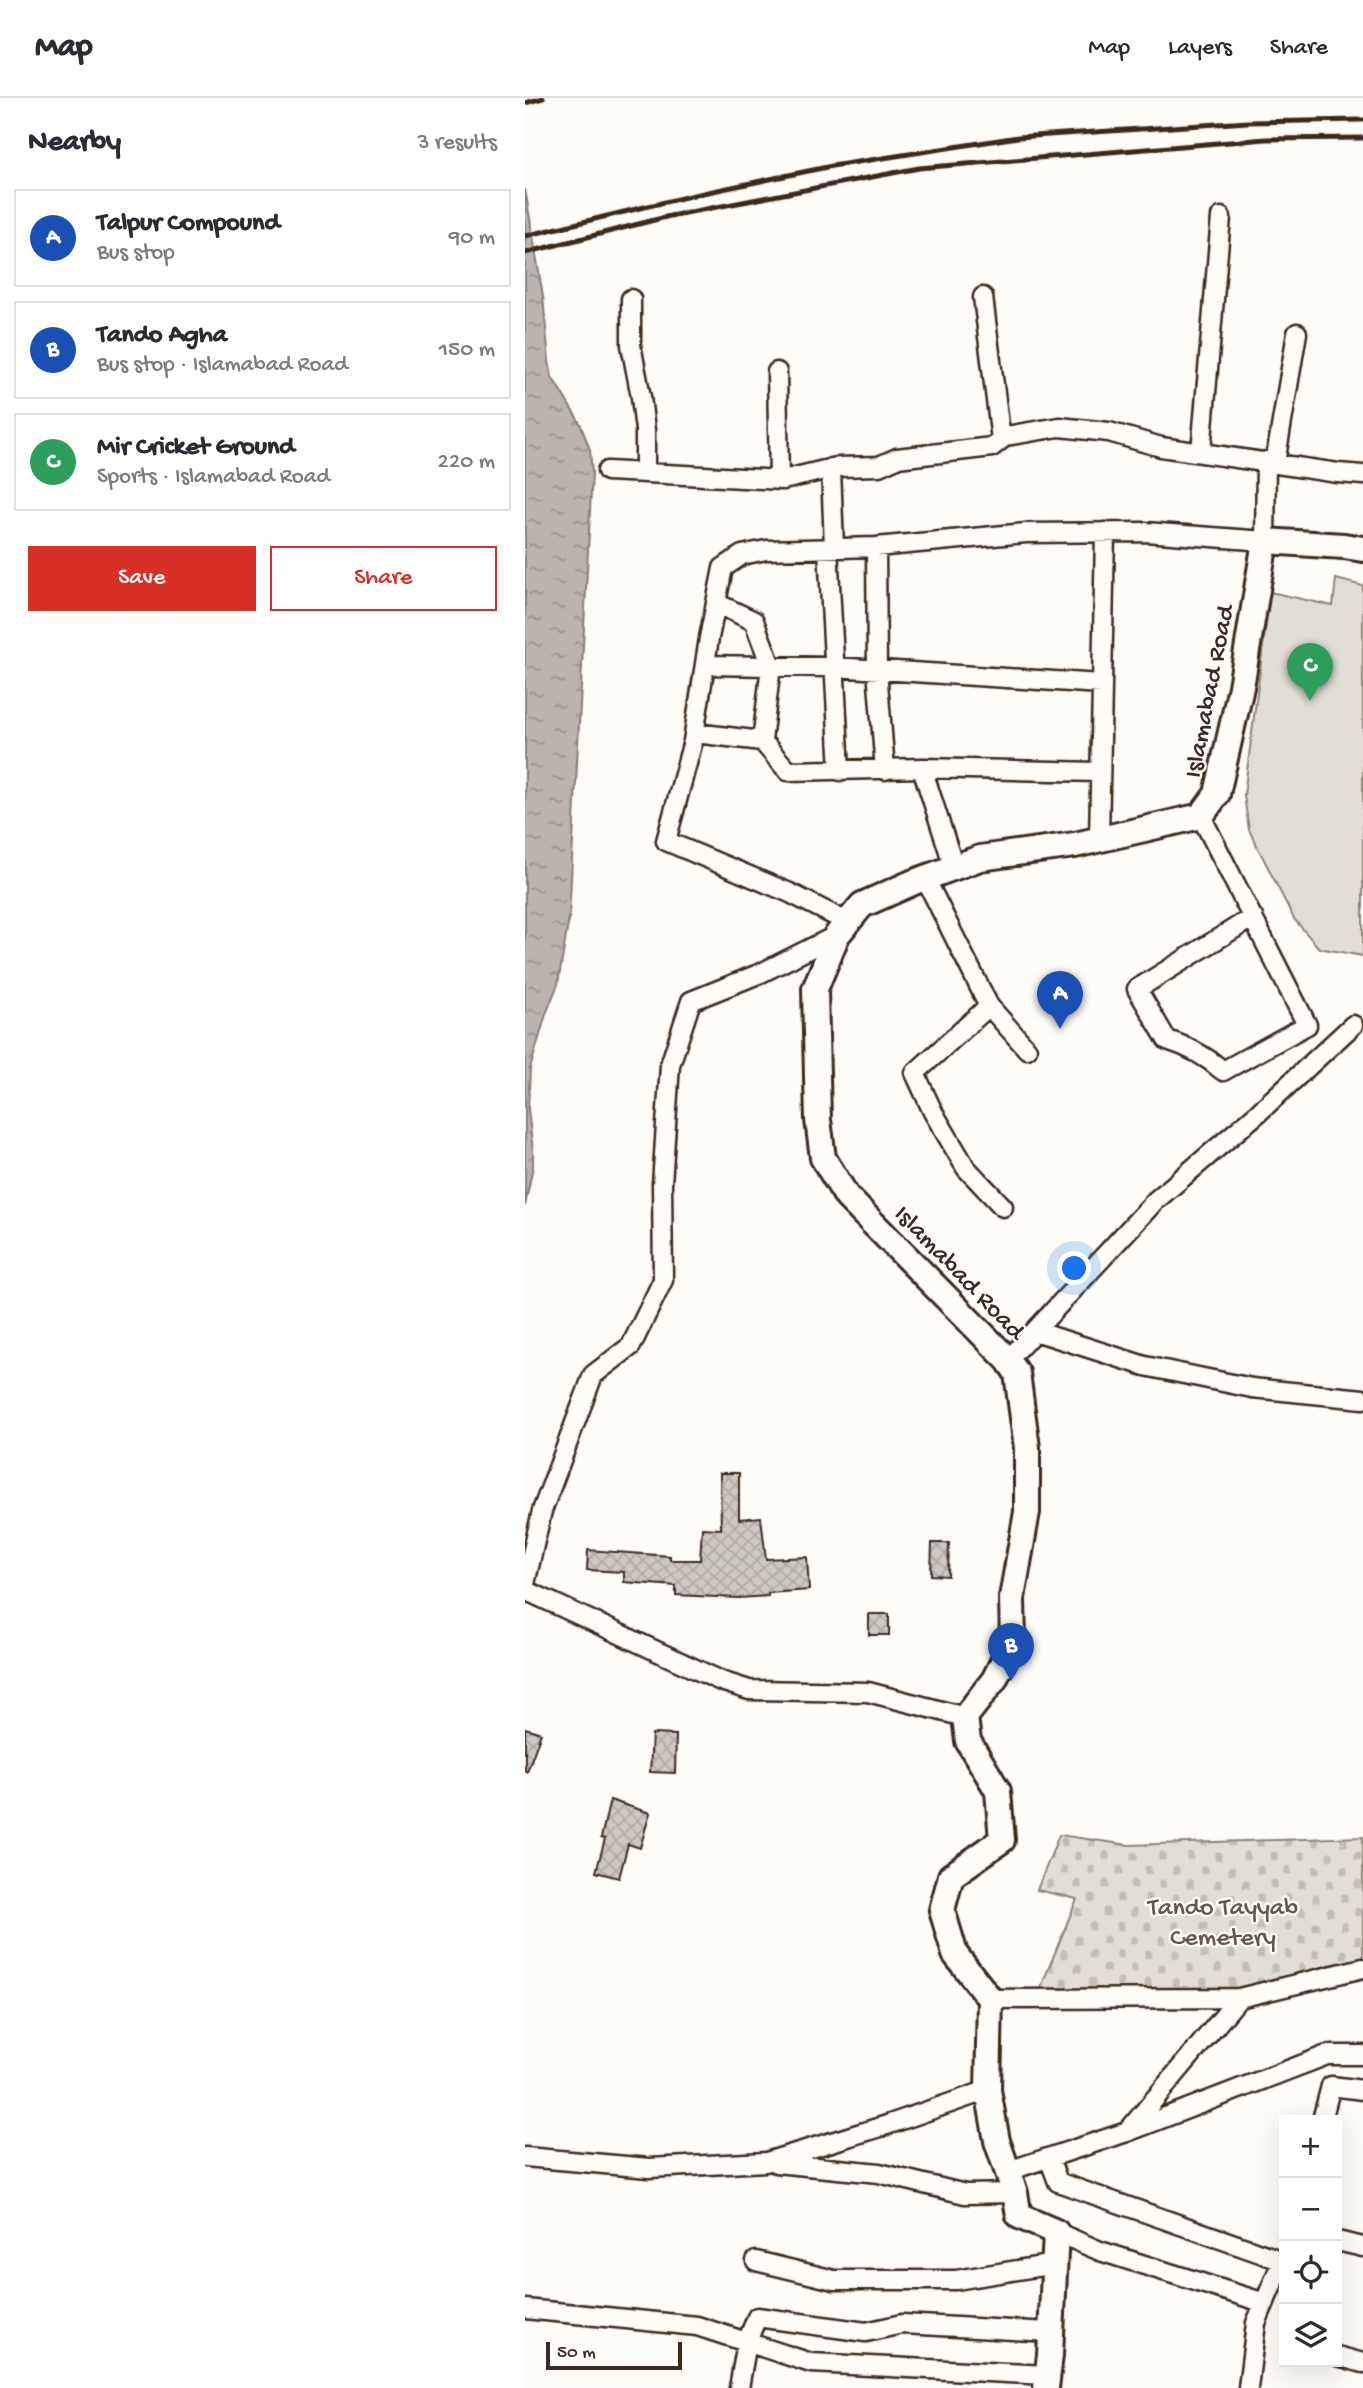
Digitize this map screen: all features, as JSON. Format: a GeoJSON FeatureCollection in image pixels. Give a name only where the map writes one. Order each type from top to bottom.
{"type":"FeatureCollection","features":[{"type":"Feature","properties":{"kind":"street"},"geometry":{"type":"LineString","coordinates":[[1201,452],[1221,217]]}},
{"type":"Feature","properties":{"kind":"street"},"geometry":{"type":"LineString","coordinates":[[983,297],[1001,440]]}},
{"type":"Feature","properties":{"kind":"street"},"geometry":{"type":"LineString","coordinates":[[631,299],[631,345],[645,430],[645,472]]}},
{"type":"Feature","properties":{"kind":"street"},"geometry":{"type":"LineString","coordinates":[[1265,541],[1270,462],[1297,333]]}},
{"type":"Feature","properties":{"kind":"street"},"geometry":{"type":"LineString","coordinates":[[777,372],[779,480]]}},
{"type":"Feature","properties":{"kind":"street"},"geometry":{"type":"LineString","coordinates":[[607,471],[779,480],[831,468],[879,466],[897,458],[992,447],[1006,436],[1059,427],[1109,432],[1161,447],[1363,475]]}},
{"type":"Feature","properties":{"kind":"street"},"geometry":{"type":"LineString","coordinates":[[831,468],[834,667],[840,771]]}},
{"type":"Feature","properties":{"kind":"street"},"geometry":{"type":"LineString","coordinates":[[525,1584],[542,1511],[593,1375],[631,1346],[663,1280],[662,1184],[670,1065],[691,1001],[761,973],[842,929],[790,893],[666,841],[695,733],[723,568],[742,555],[766,550],[876,547],[1026,533],[1145,532],[1344,546],[1363,550]]}},
{"type":"Feature","properties":{"kind":"street"},"geometry":{"type":"LineString","coordinates":[[1099,840],[1105,533]]}},
{"type":"Feature","properties":{"kind":"street","name":"Islamabad Road"},"geometry":{"type":"LineString","coordinates":[[965,1717],[994,1680],[1013,1642],[1012,1598],[1027,1512],[1027,1448],[1017,1373],[1008,1360],[847,1198],[823,1158],[818,1120],[815,989],[842,929],[862,905],[980,858],[1075,845],[1201,816],[1217,794],[1241,687],[1265,541]]}},
{"type":"Feature","properties":{"kind":"street"},"geometry":{"type":"LineString","coordinates":[[876,547],[877,670],[885,770]]}},
{"type":"Feature","properties":{"kind":"street"},"geometry":{"type":"LineString","coordinates":[[716,603],[754,621],[771,666],[762,741]]}},
{"type":"Feature","properties":{"kind":"street"},"geometry":{"type":"LineString","coordinates":[[705,665],[834,667],[1101,684]]}},
{"type":"Feature","properties":{"kind":"street"},"geometry":{"type":"LineString","coordinates":[[695,733],[762,741],[788,771],[922,768],[1099,772]]}},
{"type":"Feature","properties":{"kind":"street"},"geometry":{"type":"LineString","coordinates":[[922,768],[954,867]]}},
{"type":"Feature","properties":{"kind":"street"},"geometry":{"type":"LineString","coordinates":[[1201,816],[1253,917],[1307,1025],[1223,1071],[1206,1056],[1188,1046],[1167,1040],[1137,989],[1253,917]]}},
{"type":"Feature","properties":{"kind":"street"},"geometry":{"type":"LineString","coordinates":[[925,878],[989,1006],[1027,1049]]}},
{"type":"Feature","properties":{"kind":"street"},"geometry":{"type":"LineString","coordinates":[[989,1006],[915,1073],[933,1112],[966,1168],[1003,1207]]}},
{"type":"Feature","properties":{"kind":"street"},"geometry":{"type":"LineString","coordinates":[[1008,1360],[1155,1201],[1258,1113],[1353,1025]]}},
{"type":"Feature","properties":{"kind":"street"},"geometry":{"type":"LineString","coordinates":[[1035,1331],[1145,1366],[1252,1388],[1363,1399]]}},
{"type":"Feature","properties":{"kind":"street"},"geometry":{"type":"LineString","coordinates":[[525,1590],[721,1681],[749,1690],[868,1692],[965,1717],[968,1741],[998,1791],[1002,1840],[951,1876],[942,1910],[955,1954],[990,1999],[988,2090],[997,2141],[1019,2216],[1100,2251],[1265,2303]]}},
{"type":"Feature","properties":{"kind":"street"},"geometry":{"type":"LineString","coordinates":[[990,1999],[1239,1998],[1363,1968]]}},
{"type":"Feature","properties":{"kind":"street"},"geometry":{"type":"LineString","coordinates":[[1127,2132],[1239,1998]]}},
{"type":"Feature","properties":{"kind":"street"},"geometry":{"type":"LineString","coordinates":[[525,2157],[649,2168],[766,2162],[879,2173],[965,2194],[1011,2182],[1049,2158],[1127,2132],[1327,2055],[1363,2055]]}},
{"type":"Feature","properties":{"kind":"street"},"geometry":{"type":"LineString","coordinates":[[1323,2115],[1331,2087],[1363,2090]]}},
{"type":"Feature","properties":{"kind":"street"},"geometry":{"type":"LineString","coordinates":[[766,2162],[887,2125],[988,2090]]}},
{"type":"Feature","properties":{"kind":"street"},"geometry":{"type":"LineString","coordinates":[[1049,2158],[1058,2182],[1279,2257]]}},
{"type":"Feature","properties":{"kind":"street"},"geometry":{"type":"LineString","coordinates":[[525,2309],[697,2326],[811,2363],[1047,2381],[1056,2232]]}},
{"type":"Feature","properties":{"kind":"street"},"geometry":{"type":"LineString","coordinates":[[1342,2242],[1363,2247]]}},
{"type":"Feature","properties":{"kind":"street"},"geometry":{"type":"LineString","coordinates":[[756,2261],[834,2280],[956,2280],[1054,2264]]}},
{"type":"Feature","properties":{"kind":"street"},"geometry":{"type":"LineString","coordinates":[[1248,2388],[1256,2323],[1279,2271]]}},
{"type":"Feature","properties":{"kind":"street"},"geometry":{"type":"LineString","coordinates":[[739,2388],[747,2342],[757,2316],[866,2332],[902,2324],[1051,2332]]}},
{"type":"Feature","properties":{"kind":"street"},"geometry":{"type":"LineString","coordinates":[[1342,2357],[1363,2362]]}},
{"type":"Feature","properties":{"kind":"green space"},"geometry":{"type":"Polygon","coordinates":[[[1336,579],[1363,586],[1363,956],[1319,948],[1294,919],[1249,830],[1244,795],[1270,592],[1333,606],[1336,579]]]}},
{"type":"Feature","properties":{"kind":"green space","name":"Tando Tayyab Cemetery"},"geometry":{"type":"Polygon","coordinates":[[[1059,1835],[1129,1845],[1363,1837],[1363,1966],[1239,1998],[1036,1999],[1077,1899],[1037,1890],[1059,1835]]]}},
{"type":"Feature","properties":{"kind":"water"},"geometry":{"type":"Polygon","coordinates":[[[525,189],[543,296],[552,377],[580,423],[590,450],[592,473],[569,918],[558,984],[530,1069],[528,1109],[533,1166],[525,1206],[525,189]]]}},
{"type":"Feature","properties":{"kind":"building"},"geometry":{"type":"Polygon","coordinates":[[[720,1473],[739,1473],[739,1519],[761,1517],[766,1559],[807,1557],[809,1590],[738,1598],[676,1595],[676,1586],[624,1582],[624,1572],[587,1570],[588,1550],[670,1556],[670,1560],[700,1560],[702,1528],[721,1529],[720,1473]]]}},
{"type":"Feature","properties":{"kind":"building"},"geometry":{"type":"Polygon","coordinates":[[[932,1543],[949,1543],[948,1576],[931,1575],[932,1543]]]}},
{"type":"Feature","properties":{"kind":"building"},"geometry":{"type":"Polygon","coordinates":[[[869,1614],[889,1614],[889,1635],[869,1635],[869,1614]]]}},
{"type":"Feature","properties":{"kind":"building"},"geometry":{"type":"Polygon","coordinates":[[[525,1728],[541,1733],[527,1772],[525,1771],[525,1728]]]}},
{"type":"Feature","properties":{"kind":"building"},"geometry":{"type":"Polygon","coordinates":[[[652,1734],[676,1735],[675,1773],[650,1772],[652,1734]]]}},
{"type":"Feature","properties":{"kind":"building"},"geometry":{"type":"Polygon","coordinates":[[[610,1800],[650,1813],[640,1848],[628,1844],[619,1878],[596,1872],[605,1839],[601,1838],[610,1800]]]}},
{"type":"Feature","properties":{"kind":"railway"},"geometry":{"type":"LineString","coordinates":[[525,103],[543,98]]}},
{"type":"Feature","properties":{"kind":"railway"},"geometry":{"type":"LineString","coordinates":[[525,236],[694,195],[832,166],[1018,137],[1248,122],[1363,120]]}},
{"type":"Feature","properties":{"kind":"railway"},"geometry":{"type":"LineString","coordinates":[[525,253],[670,216],[919,168],[1266,139],[1363,138]]}},
{"type":"Feature","properties":{"kind":"place","name":"Mir Cricket Ground"},"geometry":{"type":"Point","coordinates":[1310,701]}},
{"type":"Feature","properties":{"kind":"place","name":"Talpur Compound"},"geometry":{"type":"Point","coordinates":[1060,1029]}},
{"type":"Feature","properties":{"kind":"place","name":"Tando Agha"},"geometry":{"type":"Point","coordinates":[1011,1681]}}]}
